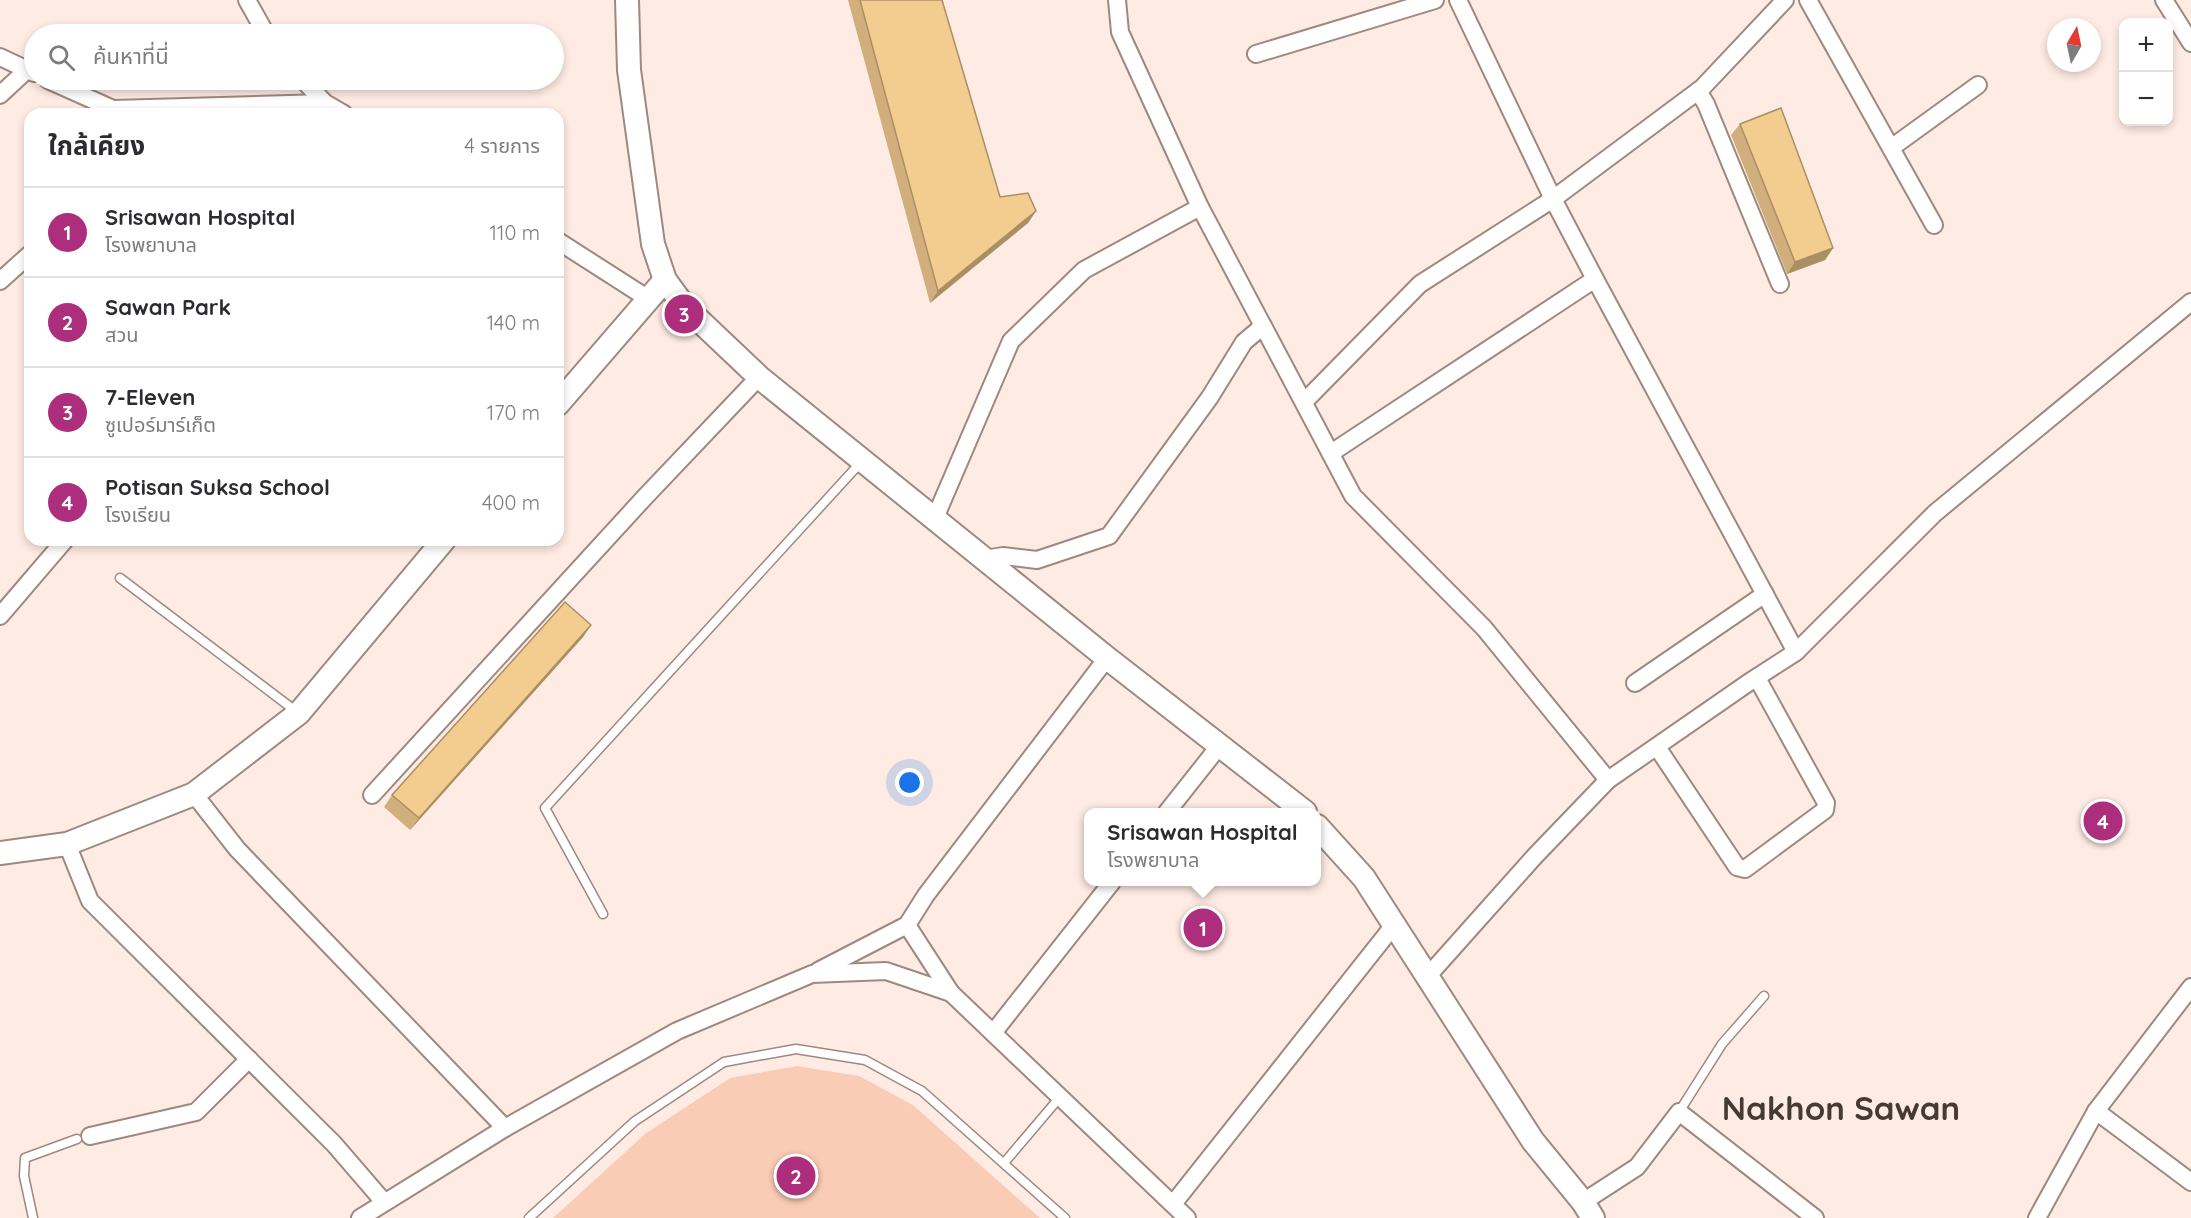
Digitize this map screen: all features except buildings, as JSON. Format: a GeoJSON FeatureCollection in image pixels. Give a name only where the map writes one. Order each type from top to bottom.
{"type":"FeatureCollection","features":[{"type":"Feature","properties":{"kind":"street"},"geometry":{"type":"LineString","coordinates":[[247,0],[260,24]]}},
{"type":"Feature","properties":{"kind":"street"},"geometry":{"type":"LineString","coordinates":[[627,0],[629,70],[653,244],[665,280],[684,306],[759,377],[1107,658],[1299,808]]}},
{"type":"Feature","properties":{"kind":"street"},"geometry":{"type":"LineString","coordinates":[[1117,0],[1120,32],[1200,207],[1353,496],[1484,628],[1608,780]]}},
{"type":"Feature","properties":{"kind":"street"},"geometry":{"type":"LineString","coordinates":[[1256,54],[1435,0]]}},
{"type":"Feature","properties":{"kind":"street"},"geometry":{"type":"LineString","coordinates":[[1458,0],[1553,199],[1796,652]]}},
{"type":"Feature","properties":{"kind":"street"},"geometry":{"type":"LineString","coordinates":[[1304,402],[1420,284],[1553,199],[1698,90],[1785,0]]}},
{"type":"Feature","properties":{"kind":"street"},"geometry":{"type":"LineString","coordinates":[[1808,0],[1934,225]]}},
{"type":"Feature","properties":{"kind":"street"},"geometry":{"type":"LineString","coordinates":[[2164,0],[2191,43]]}},
{"type":"Feature","properties":{"kind":"street"},"geometry":{"type":"LineString","coordinates":[[0,57],[24,68]]}},
{"type":"Feature","properties":{"kind":"street"},"geometry":{"type":"LineString","coordinates":[[0,95],[24,76]]}},
{"type":"Feature","properties":{"kind":"street"},"geometry":{"type":"LineString","coordinates":[[1891,148],[1978,85]]}},
{"type":"Feature","properties":{"kind":"street"},"geometry":{"type":"LineString","coordinates":[[70,90],[111,108]]}},
{"type":"Feature","properties":{"kind":"street"},"geometry":{"type":"LineString","coordinates":[[313,90],[325,103],[334,108]]}},
{"type":"Feature","properties":{"kind":"street"},"geometry":{"type":"LineString","coordinates":[[1698,90],[1706,104],[1780,284]]}},
{"type":"Feature","properties":{"kind":"street"},"geometry":{"type":"LineString","coordinates":[[227,108],[325,103]]}},
{"type":"Feature","properties":{"kind":"street"},"geometry":{"type":"LineString","coordinates":[[935,518],[1011,341],[1084,270],[1200,207]]}},
{"type":"Feature","properties":{"kind":"street"},"geometry":{"type":"LineString","coordinates":[[564,245],[647,298]]}},
{"type":"Feature","properties":{"kind":"street"},"geometry":{"type":"LineString","coordinates":[[0,281],[24,259]]}},
{"type":"Feature","properties":{"kind":"street"},"geometry":{"type":"LineString","coordinates":[[1331,453],[1595,279]]}},
{"type":"Feature","properties":{"kind":"street"},"geometry":{"type":"LineString","coordinates":[[564,397],[647,298],[665,280]]}},
{"type":"Feature","properties":{"kind":"street"},"geometry":{"type":"LineString","coordinates":[[1427,976],[1608,780],[1796,652],[1935,513],[2191,302]]}},
{"type":"Feature","properties":{"kind":"street"},"geometry":{"type":"LineString","coordinates":[[985,559],[1003,556],[1037,560],[1109,536],[1210,397],[1244,342],[1263,326]]}},
{"type":"Feature","properties":{"kind":"street"},"geometry":{"type":"LineString","coordinates":[[372,795],[644,498],[759,377]]}},
{"type":"Feature","properties":{"kind":"street"},"geometry":{"type":"LineString","coordinates":[[0,616],[60,546]]}},
{"type":"Feature","properties":{"kind":"street"},"geometry":{"type":"LineString","coordinates":[[0,853],[67,844],[194,794],[299,713],[439,546]]}},
{"type":"Feature","properties":{"kind":"street"},"geometry":{"type":"LineString","coordinates":[[1635,683],[1765,594]]}},
{"type":"Feature","properties":{"kind":"street"},"geometry":{"type":"LineString","coordinates":[[360,1218],[505,1128],[677,1031],[812,974],[907,925],[926,894],[1107,658]]}},
{"type":"Feature","properties":{"kind":"street"},"geometry":{"type":"LineString","coordinates":[[1657,747],[1737,867],[1745,869],[1825,810],[1826,806],[1757,678]]}},
{"type":"Feature","properties":{"kind":"street"},"geometry":{"type":"LineString","coordinates":[[1171,808],[1220,745]]}},
{"type":"Feature","properties":{"kind":"street"},"geometry":{"type":"LineString","coordinates":[[194,794],[237,849],[505,1128]]}},
{"type":"Feature","properties":{"kind":"street"},"geometry":{"type":"LineString","coordinates":[[1321,830],[1364,878],[1533,1141],[1588,1210],[1637,1167],[1679,1112],[1815,1218]]}},
{"type":"Feature","properties":{"kind":"street"},"geometry":{"type":"LineString","coordinates":[[67,844],[90,901],[334,1144],[384,1202]]}},
{"type":"Feature","properties":{"kind":"street"},"geometry":{"type":"LineString","coordinates":[[993,1033],[1109,886]]}},
{"type":"Feature","properties":{"kind":"street"},"geometry":{"type":"LineString","coordinates":[[907,925],[951,993],[1187,1218]]}},
{"type":"Feature","properties":{"kind":"street"},"geometry":{"type":"LineString","coordinates":[[1173,1204],[1394,925]]}},
{"type":"Feature","properties":{"kind":"street"},"geometry":{"type":"LineString","coordinates":[[812,974],[886,971],[951,993]]}},
{"type":"Feature","properties":{"kind":"street"},"geometry":{"type":"LineString","coordinates":[[2037,1218],[2096,1111],[2191,987]]}},
{"type":"Feature","properties":{"kind":"street"},"geometry":{"type":"LineString","coordinates":[[83,1138],[196,1112],[249,1059]]}},
{"type":"Feature","properties":{"kind":"street"},"geometry":{"type":"LineString","coordinates":[[2096,1111],[2191,1182]]}},
{"type":"Feature","properties":{"kind":"lane"},"geometry":{"type":"LineString","coordinates":[[603,914],[545,808],[863,461]]}},
{"type":"Feature","properties":{"kind":"lane"},"geometry":{"type":"LineString","coordinates":[[120,578],[299,713]]}},
{"type":"Feature","properties":{"kind":"lane"},"geometry":{"type":"LineString","coordinates":[[1679,1112],[1722,1044],[1764,996]]}},
{"type":"Feature","properties":{"kind":"lane"},"geometry":{"type":"LineString","coordinates":[[529,1218],[634,1121],[724,1062],[796,1049],[865,1060],[922,1091],[1065,1218]]}},
{"type":"Feature","properties":{"kind":"lane"},"geometry":{"type":"LineString","coordinates":[[1004,1163],[1060,1097]]}},
{"type":"Feature","properties":{"kind":"lane"},"geometry":{"type":"LineString","coordinates":[[33,1218],[24,1176],[25,1158],[83,1138]]}},
{"type":"Feature","properties":{"kind":"shaded area"},"geometry":{"type":"Polygon","coordinates":[[[797,1066],[859,1076],[913,1105],[1040,1218],[553,1218],[645,1134],[730,1078],[797,1066]]]}},
{"type":"Feature","properties":{"kind":"place","name":"7-Eleven"},"geometry":{"type":"Point","coordinates":[684,314]}},
{"type":"Feature","properties":{"kind":"place","name":"Potisan Suksa School"},"geometry":{"type":"Point","coordinates":[2103,821]}},
{"type":"Feature","properties":{"kind":"place","name":"Srisawan Hospital"},"geometry":{"type":"Point","coordinates":[1203,928]}},
{"type":"Feature","properties":{"kind":"place","name":"Sawan Park"},"geometry":{"type":"Point","coordinates":[796,1176]}},
{"type":"Feature","properties":{"kind":"district","name":"Nakhon Sawan"},"geometry":{"type":"Point","coordinates":[1841,1108]}}]}
